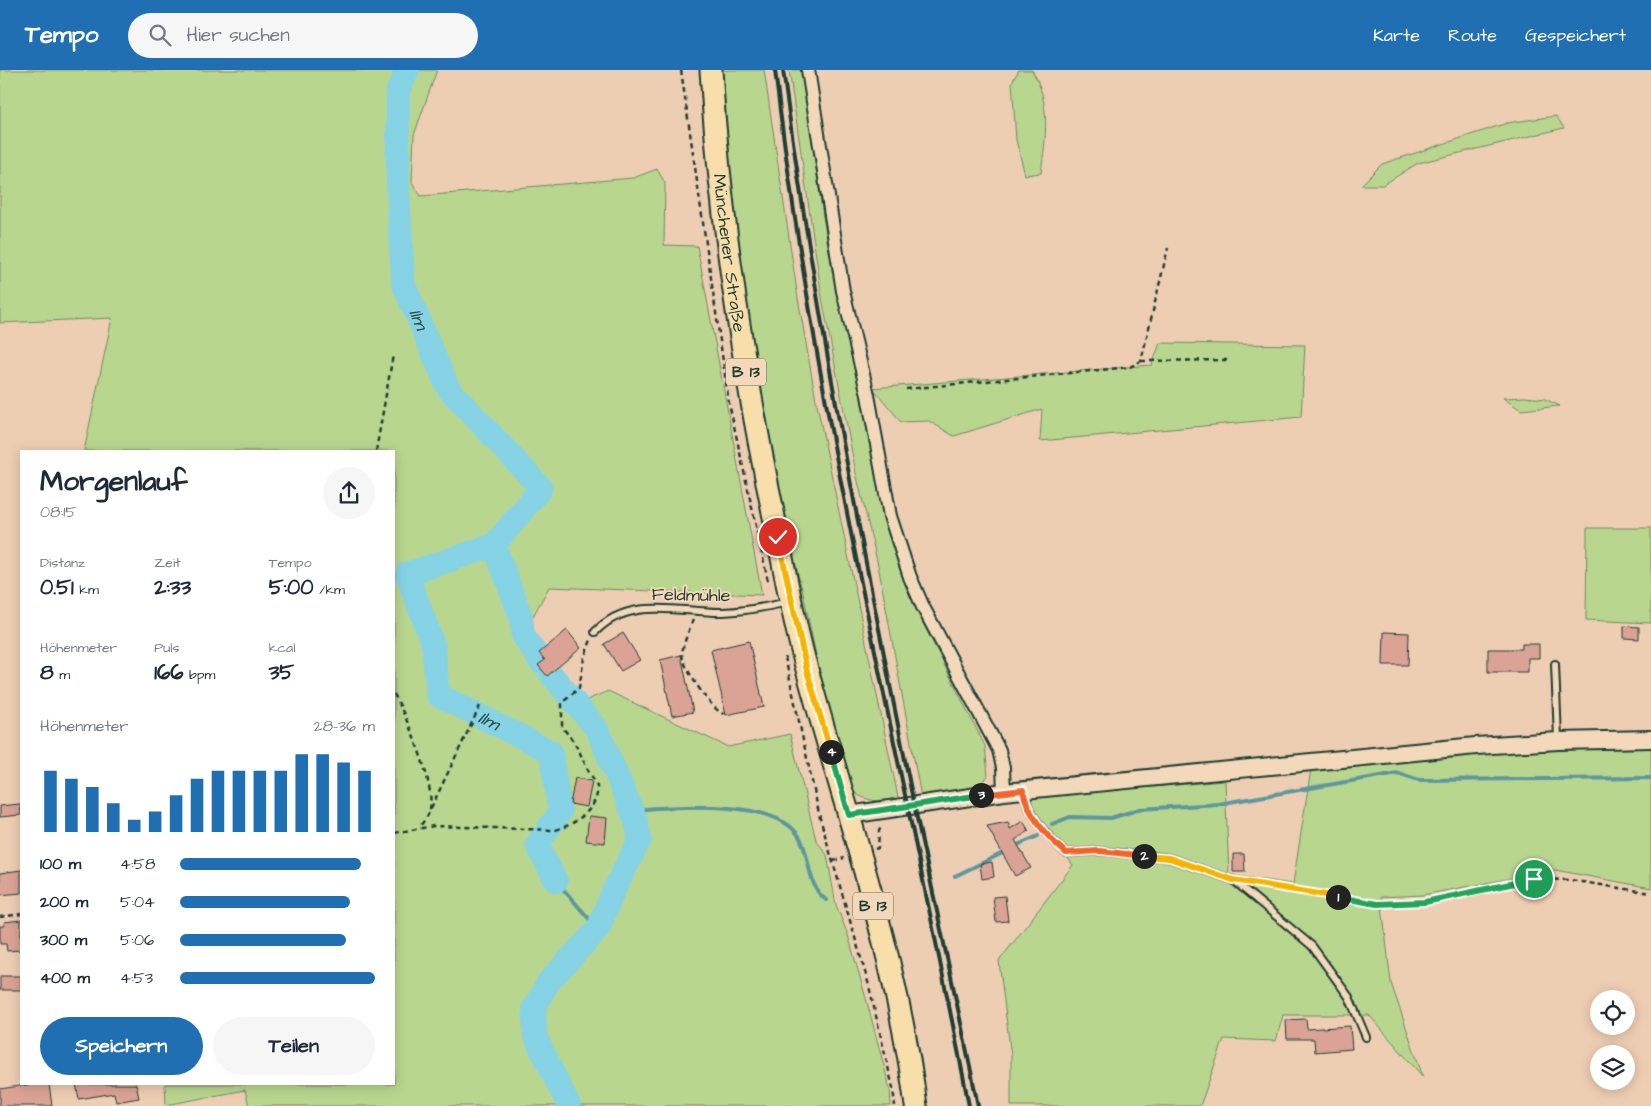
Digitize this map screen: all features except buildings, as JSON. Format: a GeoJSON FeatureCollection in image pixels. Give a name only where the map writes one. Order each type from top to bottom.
{"type":"FeatureCollection","features":[{"type":"Feature","properties":{"kind":"main road","name":"Münchener Straße"},"geometry":{"type":"LineString","coordinates":[[711,70],[729,259],[750,400],[807,671],[860,854],[897,998],[916,1106]]}},
{"type":"Feature","properties":{"kind":"street"},"geometry":{"type":"LineString","coordinates":[[808,70],[843,291],[868,395],[890,516],[907,570],[924,607],[999,750],[1003,768],[1004,792]]}},
{"type":"Feature","properties":{"kind":"street"},"geometry":{"type":"LineString","coordinates":[[849,815],[1004,792],[1466,747],[1558,741],[1651,739]]}},
{"type":"Feature","properties":{"kind":"lane","name":"Feldmühle"},"geometry":{"type":"LineString","coordinates":[[595,632],[615,618],[648,608],[669,607],[696,612],[741,610],[791,602]]}},
{"type":"Feature","properties":{"kind":"lane"},"geometry":{"type":"LineString","coordinates":[[1555,664],[1558,741]]}},
{"type":"Feature","properties":{"kind":"lane"},"geometry":{"type":"LineString","coordinates":[[1023,790],[1029,809],[1051,840],[1066,853],[1100,851],[1169,858],[1233,880],[1312,946],[1349,997],[1366,1037]]}},
{"type":"Feature","properties":{"kind":"path"},"geometry":{"type":"LineString","coordinates":[[1141,361],[1168,248]]}},
{"type":"Feature","properties":{"kind":"path"},"geometry":{"type":"LineString","coordinates":[[376,450],[393,355]]}},
{"type":"Feature","properties":{"kind":"path"},"geometry":{"type":"LineString","coordinates":[[906,389],[1130,367],[1141,361],[1229,360]]}},
{"type":"Feature","properties":{"kind":"path"},"geometry":{"type":"LineString","coordinates":[[696,612],[684,646],[684,664],[713,708],[724,714]]}},
{"type":"Feature","properties":{"kind":"path"},"geometry":{"type":"LineString","coordinates":[[395,833],[419,827],[446,826],[554,830],[565,828],[578,819],[594,802],[597,786],[577,744],[562,727],[562,703],[579,688],[584,658],[595,632]]}},
{"type":"Feature","properties":{"kind":"path"},"geometry":{"type":"LineString","coordinates":[[395,696],[406,717],[424,767],[430,809]]}},
{"type":"Feature","properties":{"kind":"path"},"geometry":{"type":"LineString","coordinates":[[419,827],[430,809],[470,723],[480,706]]}},
{"type":"Feature","properties":{"kind":"path"},"geometry":{"type":"LineString","coordinates":[[833,861],[878,848],[878,831],[883,823]]}},
{"type":"Feature","properties":{"kind":"path"},"geometry":{"type":"LineString","coordinates":[[1233,880],[1377,904],[1425,902],[1534,879],[1570,880],[1651,893]]}},
{"type":"Feature","properties":{"kind":"path"},"geometry":{"type":"LineString","coordinates":[[0,918],[20,914]]}},
{"type":"Feature","properties":{"kind":"green space"},"geometry":{"type":"Polygon","coordinates":[[[0,70],[437,70],[414,135],[412,182],[421,196],[633,178],[657,169],[665,183],[664,245],[697,246],[762,595],[549,587],[525,631],[580,703],[608,691],[728,747],[790,734],[816,840],[827,855],[836,905],[848,935],[867,1002],[890,1089],[891,1106],[249,1106],[245,1090],[166,1105],[165,1085],[395,1085],[395,450],[84,450],[112,318],[0,323],[0,70]]]}},
{"type":"Feature","properties":{"kind":"green space"},"geometry":{"type":"Polygon","coordinates":[[[720,70],[764,70],[798,298],[816,400],[899,802],[866,799],[850,788],[824,694],[803,593],[773,480],[733,238],[720,70]]]}},
{"type":"Feature","properties":{"kind":"green space"},"geometry":{"type":"Polygon","coordinates":[[[789,70],[802,70],[823,217],[839,304],[860,393],[882,511],[913,603],[985,746],[988,776],[982,782],[966,790],[921,797],[878,565],[856,473],[822,298],[789,70]]]}},
{"type":"Feature","properties":{"kind":"green space"},"geometry":{"type":"Polygon","coordinates":[[[1019,70],[1032,70],[1038,82],[1045,107],[1046,120],[1041,173],[1025,175],[1016,140],[1012,82],[1019,70]]]}},
{"type":"Feature","properties":{"kind":"green space"},"geometry":{"type":"Polygon","coordinates":[[[1556,116],[1564,128],[1418,163],[1383,185],[1361,185],[1382,164],[1507,123],[1556,116]]]}},
{"type":"Feature","properties":{"kind":"green space"},"geometry":{"type":"Polygon","coordinates":[[[1160,343],[1305,345],[1301,417],[1040,441],[1042,409],[954,436],[929,421],[901,422],[873,388],[1152,365],[1160,343]]]}},
{"type":"Feature","properties":{"kind":"green space"},"geometry":{"type":"Polygon","coordinates":[[[1525,397],[1545,399],[1560,406],[1521,410],[1503,398],[1525,397]]]}},
{"type":"Feature","properties":{"kind":"green space"},"geometry":{"type":"Polygon","coordinates":[[[1587,528],[1651,528],[1651,623],[1586,620],[1587,528]]]}},
{"type":"Feature","properties":{"kind":"green space"},"geometry":{"type":"Polygon","coordinates":[[[1651,744],[1651,888],[1555,870],[1423,895],[1381,897],[1391,983],[1423,1077],[1369,1015],[1283,1015],[1276,1041],[1224,1039],[1200,1106],[1011,1106],[1011,1056],[999,961],[1073,865],[1033,813],[1031,797],[1225,781],[1229,875],[1293,884],[1311,769],[1547,747],[1651,744]]]}},
{"type":"Feature","properties":{"kind":"waterway","name":"Ilm"},"geometry":{"type":"LineString","coordinates":[[408,70],[398,90],[398,187],[403,283],[448,388],[541,488],[494,545],[407,574],[433,644],[438,695],[551,752],[560,812],[537,845],[556,881]]}},
{"type":"Feature","properties":{"kind":"waterway","name":"Ilm"},"geometry":{"type":"LineString","coordinates":[[494,545],[521,617],[523,635],[541,662]]}},
{"type":"Feature","properties":{"kind":"waterway","name":"Ilm"},"geometry":{"type":"LineString","coordinates":[[551,674],[597,729],[635,818],[640,839],[613,892],[598,929],[549,981],[534,1008],[535,1036],[569,1106]]}},
{"type":"Feature","properties":{"kind":"waterway"},"geometry":{"type":"LineString","coordinates":[[1052,824],[1070,817],[1111,818],[1140,809],[1218,804],[1398,773],[1419,780],[1651,778]]}},
{"type":"Feature","properties":{"kind":"waterway"},"geometry":{"type":"LineString","coordinates":[[632,810],[672,807],[722,808],[747,810],[770,816],[788,825],[800,838],[812,880],[815,887],[826,900]]}},
{"type":"Feature","properties":{"kind":"waterway"},"geometry":{"type":"LineString","coordinates":[[1015,846],[1038,836]]}},
{"type":"Feature","properties":{"kind":"waterway"},"geometry":{"type":"LineString","coordinates":[[955,876],[1007,851]]}},
{"type":"Feature","properties":{"kind":"waterway","name":"Ilm"},"geometry":{"type":"LineString","coordinates":[[556,881],[598,929]]}},
{"type":"Feature","properties":{"kind":"railway"},"geometry":{"type":"LineString","coordinates":[[775,70],[792,201],[813,331],[837,460],[862,590],[969,1106]]}},
{"type":"Feature","properties":{"kind":"railway"},"geometry":{"type":"LineString","coordinates":[[783,70],[810,251],[841,431],[911,790],[978,1106]]}},
{"type":"Feature","properties":{"kind":"route"},"geometry":{"type":"LineString","coordinates":[[778,537],[807,671],[849,815],[949,799],[1023,790],[1029,809],[1051,840],[1066,853],[1100,851],[1169,858],[1233,880],[1377,904],[1425,902],[1534,879]]}}]}
